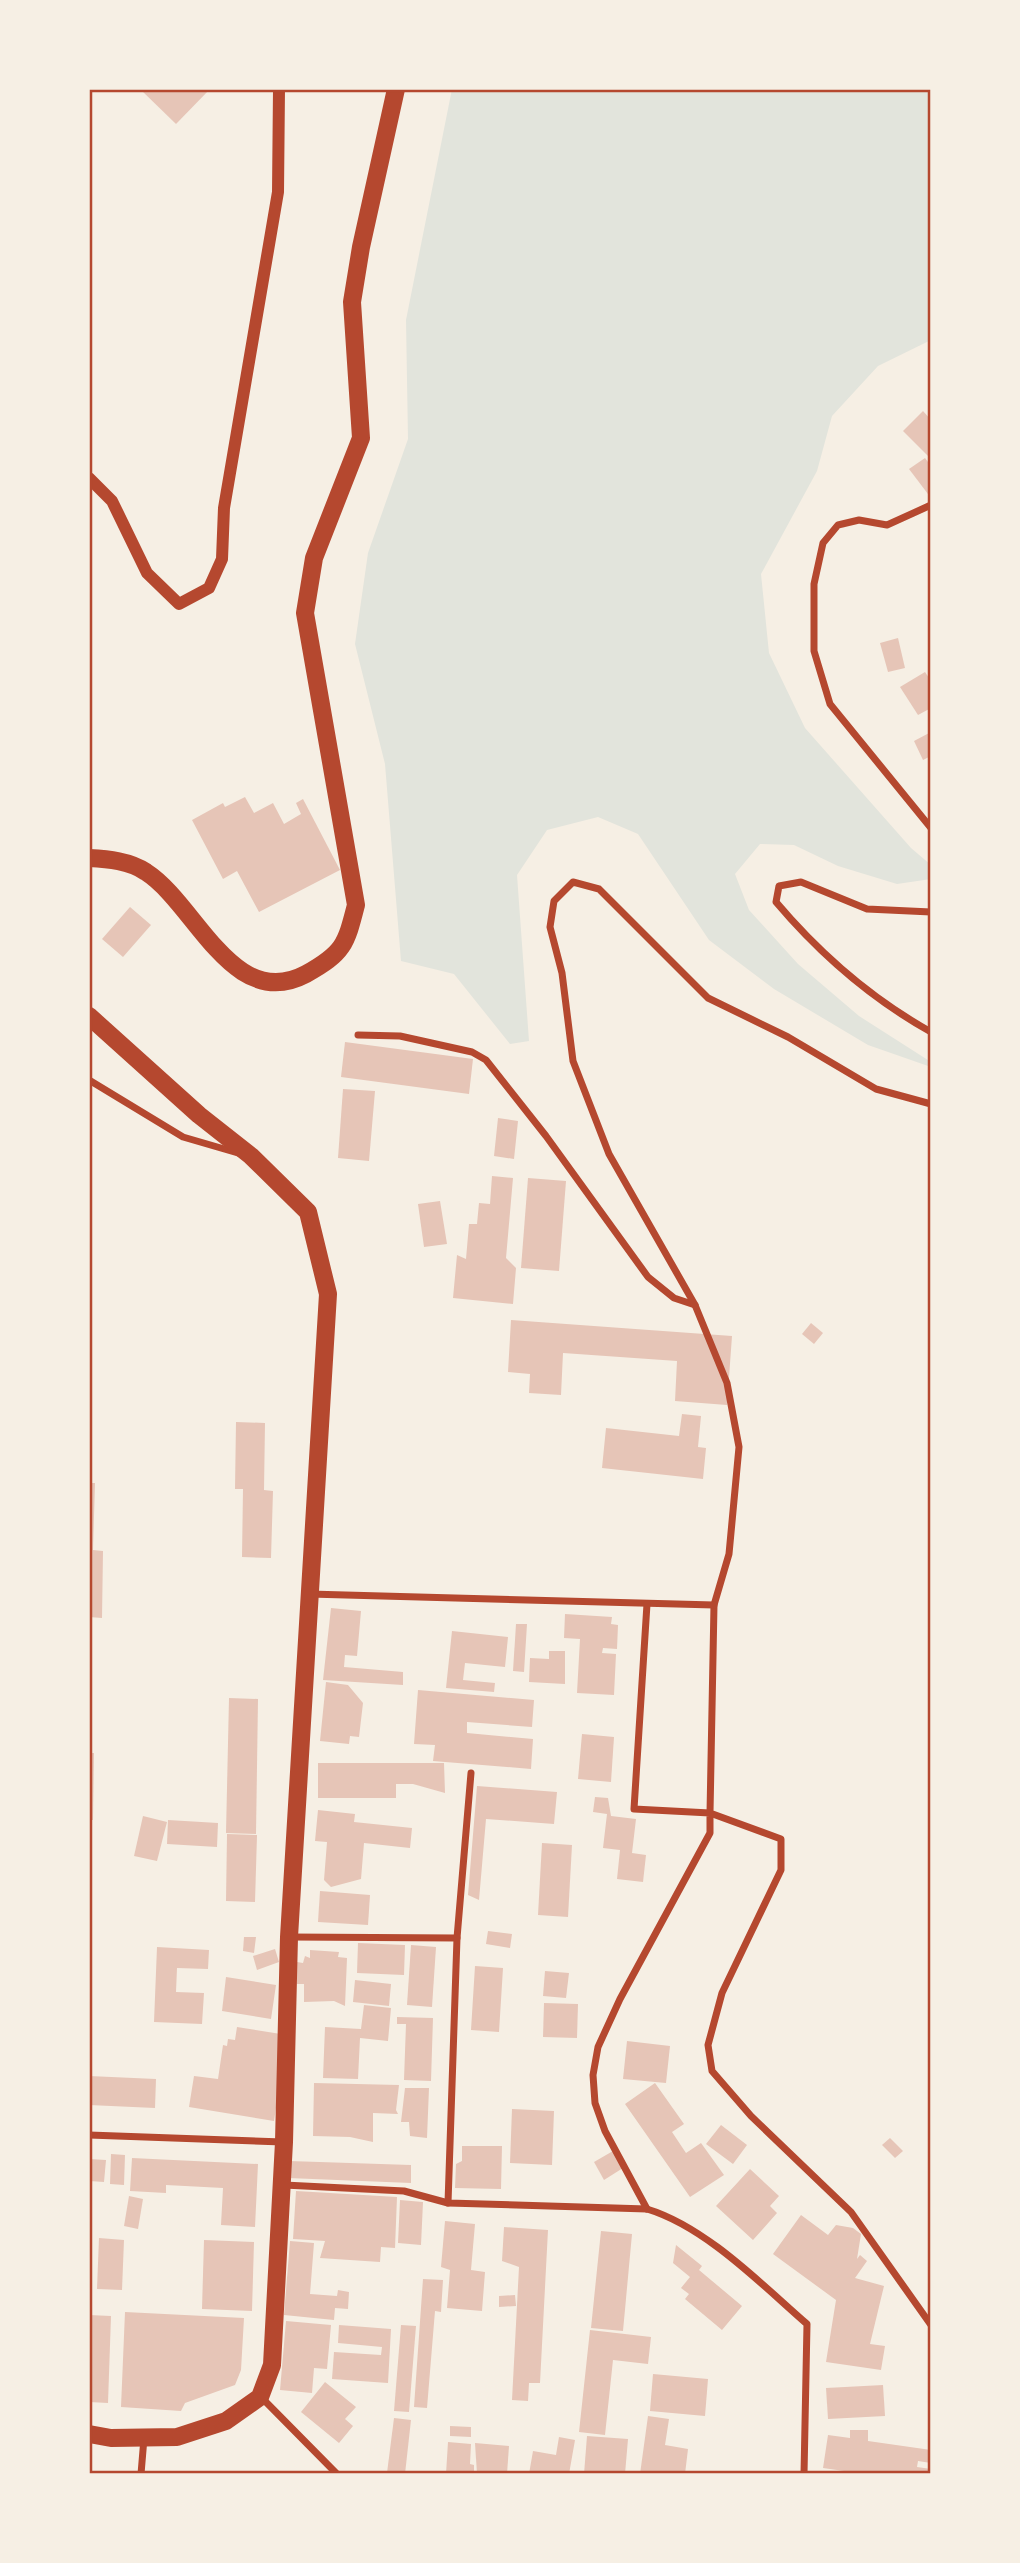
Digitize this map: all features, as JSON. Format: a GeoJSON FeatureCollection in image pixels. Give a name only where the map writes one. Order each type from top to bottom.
{"type":"FeatureCollection","features":[{"type":"Feature","properties":{"kind":"main road"},"geometry":{"type":"LineString","coordinates":[[89,858],[111,859],[146,872],[233,967],[258,982],[291,982],[320,966],[347,942],[356,905],[305,613],[314,558],[361,438],[352,302],[361,247],[396,89]]}},
{"type":"Feature","properties":{"kind":"main road"},"geometry":{"type":"LineString","coordinates":[[89,1016],[199,1115],[251,1156],[308,1212],[328,1294],[289,1937],[284,2142],[272,2365],[260,2397],[226,2421],[177,2437],[111,2438],[89,2434]]}},
{"type":"Feature","properties":{"kind":"street"},"geometry":{"type":"LineString","coordinates":[[89,478],[113,501],[147,573],[179,604],[209,588],[222,559],[224,508],[278,192],[279,89]]}},
{"type":"Feature","properties":{"kind":"street"},"geometry":{"type":"LineString","coordinates":[[931,505],[887,525],[859,520],[838,525],[823,543],[814,584],[814,651],[830,704],[931,828]]}},
{"type":"Feature","properties":{"kind":"street"},"geometry":{"type":"LineString","coordinates":[[931,912],[867,909],[801,882],[779,886],[776,902],[797,928],[845,972],[895,1012],[931,1032]]}},
{"type":"Feature","properties":{"kind":"street"},"geometry":{"type":"LineString","coordinates":[[647,2209],[605,2131],[595,2103],[593,2075],[598,2047],[620,1999],[710,1833],[714,1605],[729,1554],[738,1447],[727,1382],[695,1305],[609,1154],[573,1061],[562,973],[550,927],[554,901],[573,883],[599,889],[708,998],[788,1037],[876,1089],[931,1104]]}},
{"type":"Feature","properties":{"kind":"street"},"geometry":{"type":"LineString","coordinates":[[358,1035],[400,1036],[472,1052],[486,1060],[546,1136],[648,1277],[674,1298],[695,1305]]}},
{"type":"Feature","properties":{"kind":"street"},"geometry":{"type":"LineString","coordinates":[[89,1080],[183,1136],[251,1156]]}},
{"type":"Feature","properties":{"kind":"street"},"geometry":{"type":"LineString","coordinates":[[309,1594],[714,1605]]}},
{"type":"Feature","properties":{"kind":"street"},"geometry":{"type":"LineString","coordinates":[[647,1604],[634,1809],[710,1812],[781,1839],[781,1870],[722,1993],[708,2045],[712,2071],[751,2116],[851,2212],[931,2325]]}},
{"type":"Feature","properties":{"kind":"street"},"geometry":{"type":"LineString","coordinates":[[448,2203],[457,1938],[471,1773]]}},
{"type":"Feature","properties":{"kind":"street"},"geometry":{"type":"LineString","coordinates":[[289,1937],[457,1938]]}},
{"type":"Feature","properties":{"kind":"street"},"geometry":{"type":"LineString","coordinates":[[89,2136],[284,2142]]}},
{"type":"Feature","properties":{"kind":"street"},"geometry":{"type":"LineString","coordinates":[[281,2185],[404,2191],[448,2203],[647,2209],[675,2217],[750,2275],[807,2324],[804,2474]]}},
{"type":"Feature","properties":{"kind":"street"},"geometry":{"type":"LineString","coordinates":[[260,2397],[337,2474]]}},
{"type":"Feature","properties":{"kind":"street"},"geometry":{"type":"LineString","coordinates":[[141,2474],[145,2438]]}},
{"type":"Feature","properties":{"kind":"shaded area"},"geometry":{"type":"Polygon","coordinates":[[[452,89],[931,89],[931,340],[878,366],[832,416],[817,471],[761,574],[769,653],[805,728],[911,848],[931,865],[931,879],[897,884],[838,866],[794,845],[760,844],[735,874],[749,910],[798,964],[859,1016],[931,1062],[931,1067],[868,1045],[774,989],[709,940],[638,834],[598,817],[547,830],[517,875],[529,1041],[510,1044],[454,974],[401,961],[385,764],[355,644],[368,553],[408,439],[406,320],[452,89]]]}},
{"type":"Feature","properties":{"kind":"building"},"geometry":{"type":"Polygon","coordinates":[[[140,89],[210,89],[176,124],[140,89]]]}},
{"type":"Feature","properties":{"kind":"building"},"geometry":{"type":"Polygon","coordinates":[[[923,411],[931,420],[931,459],[903,431],[923,411]]]}},
{"type":"Feature","properties":{"kind":"building"},"geometry":{"type":"Polygon","coordinates":[[[925,458],[931,466],[931,498],[909,469],[925,458]]]}},
{"type":"Feature","properties":{"kind":"building"},"geometry":{"type":"Polygon","coordinates":[[[898,638],[905,668],[888,672],[880,643],[898,638]]]}},
{"type":"Feature","properties":{"kind":"building"},"geometry":{"type":"Polygon","coordinates":[[[925,672],[931,681],[931,708],[918,715],[900,687],[925,672]]]}},
{"type":"Feature","properties":{"kind":"building"},"geometry":{"type":"Polygon","coordinates":[[[931,732],[931,756],[923,760],[914,741],[931,732]]]}},
{"type":"Feature","properties":{"kind":"building"},"geometry":{"type":"Polygon","coordinates":[[[245,797],[254,813],[273,803],[284,824],[301,814],[296,803],[303,799],[340,870],[259,912],[237,871],[223,879],[192,820],[223,803],[225,807],[245,797]]]}},
{"type":"Feature","properties":{"kind":"building"},"geometry":{"type":"Polygon","coordinates":[[[130,907],[151,925],[123,957],[102,939],[130,907]]]}},
{"type":"Feature","properties":{"kind":"building"},"geometry":{"type":"Polygon","coordinates":[[[345,1042],[473,1059],[469,1094],[341,1077],[345,1042]]]}},
{"type":"Feature","properties":{"kind":"building"},"geometry":{"type":"Polygon","coordinates":[[[343,1089],[375,1091],[369,1161],[338,1158],[343,1089]]]}},
{"type":"Feature","properties":{"kind":"building"},"geometry":{"type":"Polygon","coordinates":[[[498,1118],[518,1121],[514,1159],[494,1156],[498,1118]]]}},
{"type":"Feature","properties":{"kind":"building"},"geometry":{"type":"Polygon","coordinates":[[[492,1176],[513,1178],[506,1258],[516,1268],[513,1304],[453,1298],[457,1255],[466,1259],[469,1224],[477,1224],[479,1203],[490,1204],[492,1176]]]}},
{"type":"Feature","properties":{"kind":"building"},"geometry":{"type":"Polygon","coordinates":[[[528,1178],[566,1181],[559,1271],[521,1268],[528,1178]]]}},
{"type":"Feature","properties":{"kind":"building"},"geometry":{"type":"Polygon","coordinates":[[[440,1201],[447,1244],[424,1247],[418,1204],[440,1201]]]}},
{"type":"Feature","properties":{"kind":"building"},"geometry":{"type":"Polygon","coordinates":[[[511,1320],[732,1336],[727,1405],[675,1401],[677,1361],[563,1353],[561,1395],[529,1393],[530,1374],[508,1372],[511,1320]]]}},
{"type":"Feature","properties":{"kind":"building"},"geometry":{"type":"Polygon","coordinates":[[[811,1323],[823,1333],[814,1344],[802,1334],[811,1323]]]}},
{"type":"Feature","properties":{"kind":"building"},"geometry":{"type":"Polygon","coordinates":[[[682,1414],[701,1416],[698,1447],[706,1448],[703,1479],[602,1468],[606,1428],[679,1436],[682,1414]]]}},
{"type":"Feature","properties":{"kind":"building"},"geometry":{"type":"Polygon","coordinates":[[[236,1422],[265,1423],[264,1490],[273,1491],[271,1558],[242,1557],[243,1489],[235,1489],[236,1422]]]}},
{"type":"Feature","properties":{"kind":"building"},"geometry":{"type":"Polygon","coordinates":[[[89,1483],[95,1483],[93,1550],[103,1551],[102,1618],[89,1617],[89,1483]]]}},
{"type":"Feature","properties":{"kind":"building"},"geometry":{"type":"Polygon","coordinates":[[[331,1608],[361,1611],[357,1656],[345,1655],[344,1667],[403,1672],[403,1685],[323,1680],[331,1608]]]}},
{"type":"Feature","properties":{"kind":"building"},"geometry":{"type":"Polygon","coordinates":[[[565,1614],[612,1617],[611,1624],[618,1625],[617,1649],[603,1648],[602,1653],[616,1654],[614,1695],[577,1693],[580,1639],[564,1638],[565,1614]]]}},
{"type":"Feature","properties":{"kind":"building"},"geometry":{"type":"Polygon","coordinates":[[[516,1624],[527,1624],[524,1672],[513,1671],[516,1624]]]}},
{"type":"Feature","properties":{"kind":"building"},"geometry":{"type":"Polygon","coordinates":[[[452,1631],[508,1637],[505,1667],[465,1663],[463,1680],[495,1683],[494,1692],[446,1688],[452,1631]]]}},
{"type":"Feature","properties":{"kind":"building"},"geometry":{"type":"Polygon","coordinates":[[[549,1651],[565,1651],[565,1684],[529,1682],[530,1658],[549,1659],[549,1651]]]}},
{"type":"Feature","properties":{"kind":"building"},"geometry":{"type":"Polygon","coordinates":[[[326,1682],[348,1685],[363,1703],[359,1737],[350,1736],[349,1744],[320,1741],[326,1682]]]}},
{"type":"Feature","properties":{"kind":"building"},"geometry":{"type":"Polygon","coordinates":[[[418,1690],[534,1700],[532,1727],[467,1722],[467,1733],[533,1739],[531,1769],[433,1761],[435,1745],[414,1744],[418,1690]]]}},
{"type":"Feature","properties":{"kind":"building"},"geometry":{"type":"Polygon","coordinates":[[[229,1698],[258,1699],[256,1834],[226,1833],[229,1698]]]}},
{"type":"Feature","properties":{"kind":"building"},"geometry":{"type":"Polygon","coordinates":[[[582,1734],[614,1737],[611,1782],[578,1779],[582,1734]]]}},
{"type":"Feature","properties":{"kind":"building"},"geometry":{"type":"Polygon","coordinates":[[[89,1753],[94,1753],[93,1820],[89,1820],[89,1753]]]}},
{"type":"Feature","properties":{"kind":"building"},"geometry":{"type":"Polygon","coordinates":[[[318,1763],[444,1763],[445,1793],[413,1784],[396,1784],[396,1798],[318,1798],[318,1763]]]}},
{"type":"Feature","properties":{"kind":"building"},"geometry":{"type":"Polygon","coordinates":[[[477,1786],[557,1792],[554,1824],[486,1819],[479,1900],[468,1895],[477,1786]]]}},
{"type":"Feature","properties":{"kind":"building"},"geometry":{"type":"Polygon","coordinates":[[[595,1797],[608,1798],[611,1816],[636,1819],[632,1853],[646,1855],[643,1882],[617,1879],[620,1850],[603,1848],[607,1814],[593,1812],[595,1797]]]}},
{"type":"Feature","properties":{"kind":"building"},"geometry":{"type":"Polygon","coordinates":[[[318,1810],[355,1814],[354,1822],[412,1828],[410,1848],[364,1843],[361,1879],[331,1887],[324,1880],[327,1842],[315,1841],[318,1810]]]}},
{"type":"Feature","properties":{"kind":"building"},"geometry":{"type":"Polygon","coordinates":[[[143,1816],[167,1822],[157,1861],[134,1856],[143,1816]]]}},
{"type":"Feature","properties":{"kind":"building"},"geometry":{"type":"Polygon","coordinates":[[[168,1820],[218,1823],[217,1847],[167,1844],[168,1820]]]}},
{"type":"Feature","properties":{"kind":"building"},"geometry":{"type":"Polygon","coordinates":[[[227,1834],[257,1835],[255,1902],[226,1901],[227,1834]]]}},
{"type":"Feature","properties":{"kind":"building"},"geometry":{"type":"Polygon","coordinates":[[[542,1843],[572,1845],[568,1917],[538,1915],[542,1843]]]}},
{"type":"Feature","properties":{"kind":"building"},"geometry":{"type":"Polygon","coordinates":[[[320,1891],[370,1895],[368,1925],[318,1922],[320,1891]]]}},
{"type":"Feature","properties":{"kind":"building"},"geometry":{"type":"Polygon","coordinates":[[[488,1931],[512,1934],[510,1948],[486,1944],[488,1931]]]}},
{"type":"Feature","properties":{"kind":"building"},"geometry":{"type":"Polygon","coordinates":[[[244,1937],[256,1937],[254,1953],[243,1951],[244,1937]]]}},
{"type":"Feature","properties":{"kind":"building"},"geometry":{"type":"Polygon","coordinates":[[[358,1943],[405,1945],[404,1975],[357,1973],[358,1943]]]}},
{"type":"Feature","properties":{"kind":"building"},"geometry":{"type":"Polygon","coordinates":[[[411,1945],[436,1947],[432,2007],[407,2005],[411,1945]]]}},
{"type":"Feature","properties":{"kind":"building"},"geometry":{"type":"Polygon","coordinates":[[[157,1947],[209,1950],[208,1969],[177,1968],[176,1992],[204,1993],[202,2024],[154,2022],[157,1947]]]}},
{"type":"Feature","properties":{"kind":"building"},"geometry":{"type":"Polygon","coordinates":[[[275,1949],[279,1962],[257,1970],[253,1956],[275,1949]]]}},
{"type":"Feature","properties":{"kind":"building"},"geometry":{"type":"Polygon","coordinates":[[[310,1950],[339,1952],[338,1957],[347,1958],[345,2006],[334,2001],[304,2002],[304,1984],[297,1984],[297,1962],[303,1963],[305,1956],[310,1958],[310,1950]]]}},
{"type":"Feature","properties":{"kind":"building"},"geometry":{"type":"Polygon","coordinates":[[[475,1966],[503,1968],[499,2032],[471,2030],[475,1966]]]}},
{"type":"Feature","properties":{"kind":"building"},"geometry":{"type":"Polygon","coordinates":[[[545,1971],[569,1973],[566,1998],[543,1996],[545,1971]]]}},
{"type":"Feature","properties":{"kind":"building"},"geometry":{"type":"Polygon","coordinates":[[[226,1977],[276,1985],[271,2019],[222,2011],[226,1977]]]}},
{"type":"Feature","properties":{"kind":"building"},"geometry":{"type":"Polygon","coordinates":[[[355,1980],[391,1984],[389,2006],[353,2002],[355,1980]]]}},
{"type":"Feature","properties":{"kind":"building"},"geometry":{"type":"Polygon","coordinates":[[[544,2003],[578,2004],[577,2038],[543,2037],[544,2003]]]}},
{"type":"Feature","properties":{"kind":"building"},"geometry":{"type":"Polygon","coordinates":[[[364,2005],[391,2008],[388,2041],[360,2038],[358,2079],[323,2078],[325,2027],[361,2029],[364,2005]]]}},
{"type":"Feature","properties":{"kind":"building"},"geometry":{"type":"Polygon","coordinates":[[[397,2017],[433,2018],[431,2081],[404,2080],[406,2024],[397,2024],[397,2017]]]}},
{"type":"Feature","properties":{"kind":"building"},"geometry":{"type":"Polygon","coordinates":[[[237,2027],[287,2035],[274,2121],[189,2107],[194,2076],[218,2079],[223,2045],[227,2046],[228,2039],[235,2040],[237,2027]]]}},
{"type":"Feature","properties":{"kind":"building"},"geometry":{"type":"Polygon","coordinates":[[[627,2041],[670,2046],[666,2083],[623,2079],[627,2041]]]}},
{"type":"Feature","properties":{"kind":"building"},"geometry":{"type":"Polygon","coordinates":[[[89,2076],[156,2079],[155,2108],[89,2105],[89,2076]]]}},
{"type":"Feature","properties":{"kind":"building"},"geometry":{"type":"Polygon","coordinates":[[[314,2083],[399,2085],[396,2110],[398,2114],[373,2113],[373,2142],[350,2137],[313,2136],[314,2083]]]}},
{"type":"Feature","properties":{"kind":"building"},"geometry":{"type":"Polygon","coordinates":[[[655,2083],[684,2124],[672,2132],[686,2153],[701,2143],[724,2175],[690,2197],[625,2104],[655,2083]]]}},
{"type":"Feature","properties":{"kind":"building"},"geometry":{"type":"Polygon","coordinates":[[[405,2088],[429,2088],[427,2138],[410,2136],[409,2122],[401,2122],[405,2088]]]}},
{"type":"Feature","properties":{"kind":"building"},"geometry":{"type":"Polygon","coordinates":[[[512,2109],[554,2111],[552,2165],[510,2163],[512,2109]]]}},
{"type":"Feature","properties":{"kind":"building"},"geometry":{"type":"Polygon","coordinates":[[[721,2125],[747,2145],[733,2164],[706,2144],[721,2125]]]}},
{"type":"Feature","properties":{"kind":"building"},"geometry":{"type":"Polygon","coordinates":[[[890,2138],[903,2151],[895,2158],[882,2145],[890,2138]]]}},
{"type":"Feature","properties":{"kind":"building"},"geometry":{"type":"Polygon","coordinates":[[[462,2146],[502,2146],[501,2189],[455,2188],[456,2164],[462,2161],[462,2146]]]}},
{"type":"Feature","properties":{"kind":"building"},"geometry":{"type":"Polygon","coordinates":[[[613,2151],[623,2168],[604,2180],[594,2162],[613,2151]]]}},
{"type":"Feature","properties":{"kind":"building"},"geometry":{"type":"Polygon","coordinates":[[[111,2154],[125,2155],[124,2185],[110,2184],[111,2154]]]}},
{"type":"Feature","properties":{"kind":"building"},"geometry":{"type":"Polygon","coordinates":[[[132,2158],[258,2164],[255,2227],[221,2225],[223,2188],[166,2185],[166,2193],[130,2191],[132,2158]]]}},
{"type":"Feature","properties":{"kind":"building"},"geometry":{"type":"Polygon","coordinates":[[[89,2159],[106,2160],[104,2182],[89,2181],[89,2159]]]}},
{"type":"Feature","properties":{"kind":"building"},"geometry":{"type":"Polygon","coordinates":[[[289,2161],[411,2165],[411,2183],[288,2178],[289,2161]]]}},
{"type":"Feature","properties":{"kind":"building"},"geometry":{"type":"Polygon","coordinates":[[[750,2169],[779,2196],[770,2206],[777,2213],[753,2240],[716,2206],[750,2169]]]}},
{"type":"Feature","properties":{"kind":"building"},"geometry":{"type":"Polygon","coordinates":[[[296,2191],[397,2197],[395,2248],[381,2247],[380,2262],[320,2258],[325,2241],[293,2239],[296,2191]]]}},
{"type":"Feature","properties":{"kind":"building"},"geometry":{"type":"Polygon","coordinates":[[[129,2196],[143,2199],[138,2229],[124,2226],[129,2196]]]}},
{"type":"Feature","properties":{"kind":"building"},"geometry":{"type":"Polygon","coordinates":[[[400,2200],[423,2202],[421,2245],[398,2243],[400,2200]]]}},
{"type":"Feature","properties":{"kind":"building"},"geometry":{"type":"Polygon","coordinates":[[[801,2215],[828,2235],[836,2225],[853,2228],[861,2234],[857,2259],[860,2255],[867,2261],[855,2278],[884,2286],[870,2344],[885,2346],[881,2370],[826,2362],[836,2300],[773,2254],[801,2215]]]}},
{"type":"Feature","properties":{"kind":"building"},"geometry":{"type":"Polygon","coordinates":[[[445,2221],[475,2224],[471,2270],[485,2272],[482,2311],[447,2308],[450,2270],[441,2267],[445,2221]]]}},
{"type":"Feature","properties":{"kind":"building"},"geometry":{"type":"Polygon","coordinates":[[[504,2227],[548,2230],[540,2383],[529,2383],[528,2401],[512,2400],[519,2267],[502,2261],[504,2227]]]}},
{"type":"Feature","properties":{"kind":"building"},"geometry":{"type":"Polygon","coordinates":[[[601,2231],[632,2234],[623,2331],[591,2328],[601,2231]]]}},
{"type":"Feature","properties":{"kind":"building"},"geometry":{"type":"Polygon","coordinates":[[[99,2238],[124,2240],[122,2290],[97,2289],[99,2238]]]}},
{"type":"Feature","properties":{"kind":"building"},"geometry":{"type":"Polygon","coordinates":[[[204,2240],[254,2242],[252,2311],[202,2309],[204,2240]]]}},
{"type":"Feature","properties":{"kind":"building"},"geometry":{"type":"Polygon","coordinates":[[[290,2241],[314,2243],[310,2294],[337,2296],[338,2290],[349,2292],[348,2309],[335,2308],[334,2320],[284,2315],[290,2241]]]}},
{"type":"Feature","properties":{"kind":"building"},"geometry":{"type":"Polygon","coordinates":[[[676,2245],[702,2266],[699,2270],[742,2306],[722,2330],[685,2299],[689,2294],[681,2288],[690,2277],[673,2263],[676,2245]]]}},
{"type":"Feature","properties":{"kind":"building"},"geometry":{"type":"Polygon","coordinates":[[[423,2279],[443,2280],[441,2312],[435,2311],[427,2408],[414,2407],[423,2279]]]}},
{"type":"Feature","properties":{"kind":"building"},"geometry":{"type":"Polygon","coordinates":[[[515,2295],[516,2306],[499,2307],[499,2296],[515,2295]]]}},
{"type":"Feature","properties":{"kind":"building"},"geometry":{"type":"Polygon","coordinates":[[[125,2312],[244,2318],[241,2370],[235,2385],[185,2403],[181,2411],[121,2407],[125,2312]]]}},
{"type":"Feature","properties":{"kind":"building"},"geometry":{"type":"Polygon","coordinates":[[[89,2315],[111,2316],[108,2403],[89,2402],[89,2315]]]}},
{"type":"Feature","properties":{"kind":"building"},"geometry":{"type":"Polygon","coordinates":[[[286,2321],[331,2325],[327,2369],[314,2368],[312,2393],[280,2390],[286,2321]]]}},
{"type":"Feature","properties":{"kind":"building"},"geometry":{"type":"Polygon","coordinates":[[[339,2325],[391,2329],[388,2383],[332,2379],[334,2352],[381,2355],[382,2347],[338,2343],[339,2325]]]}},
{"type":"Feature","properties":{"kind":"building"},"geometry":{"type":"Polygon","coordinates":[[[401,2325],[416,2326],[409,2412],[394,2411],[401,2325]]]}},
{"type":"Feature","properties":{"kind":"building"},"geometry":{"type":"Polygon","coordinates":[[[590,2330],[651,2337],[648,2364],[613,2360],[605,2435],[579,2432],[590,2330]]]}},
{"type":"Feature","properties":{"kind":"building"},"geometry":{"type":"Polygon","coordinates":[[[653,2374],[708,2379],[705,2416],[650,2411],[653,2374]]]}},
{"type":"Feature","properties":{"kind":"building"},"geometry":{"type":"Polygon","coordinates":[[[325,2382],[356,2407],[345,2419],[353,2426],[339,2443],[301,2412],[325,2382]]]}},
{"type":"Feature","properties":{"kind":"building"},"geometry":{"type":"Polygon","coordinates":[[[883,2385],[885,2416],[828,2419],[826,2388],[883,2385]]]}},
{"type":"Feature","properties":{"kind":"building"},"geometry":{"type":"Polygon","coordinates":[[[648,2416],[669,2419],[665,2445],[688,2449],[685,2474],[640,2474],[648,2416]]]}},
{"type":"Feature","properties":{"kind":"building"},"geometry":{"type":"Polygon","coordinates":[[[394,2418],[411,2420],[405,2474],[387,2473],[394,2418]]]}},
{"type":"Feature","properties":{"kind":"building"},"geometry":{"type":"Polygon","coordinates":[[[450,2426],[471,2427],[471,2437],[450,2436],[450,2426]]]}},
{"type":"Feature","properties":{"kind":"building"},"geometry":{"type":"Polygon","coordinates":[[[850,2430],[868,2430],[868,2441],[931,2450],[931,2463],[918,2461],[917,2467],[931,2469],[931,2474],[865,2474],[823,2468],[828,2435],[850,2438],[850,2430]]]}},
{"type":"Feature","properties":{"kind":"building"},"geometry":{"type":"Polygon","coordinates":[[[587,2436],[628,2439],[625,2474],[584,2474],[587,2436]]]}},
{"type":"Feature","properties":{"kind":"building"},"geometry":{"type":"Polygon","coordinates":[[[559,2437],[575,2440],[569,2474],[529,2474],[533,2451],[556,2455],[559,2437]]]}},
{"type":"Feature","properties":{"kind":"building"},"geometry":{"type":"Polygon","coordinates":[[[448,2442],[471,2444],[470,2464],[474,2465],[474,2474],[446,2474],[448,2442]]]}},
{"type":"Feature","properties":{"kind":"building"},"geometry":{"type":"Polygon","coordinates":[[[475,2443],[509,2446],[507,2474],[477,2474],[475,2443]]]}}]}
